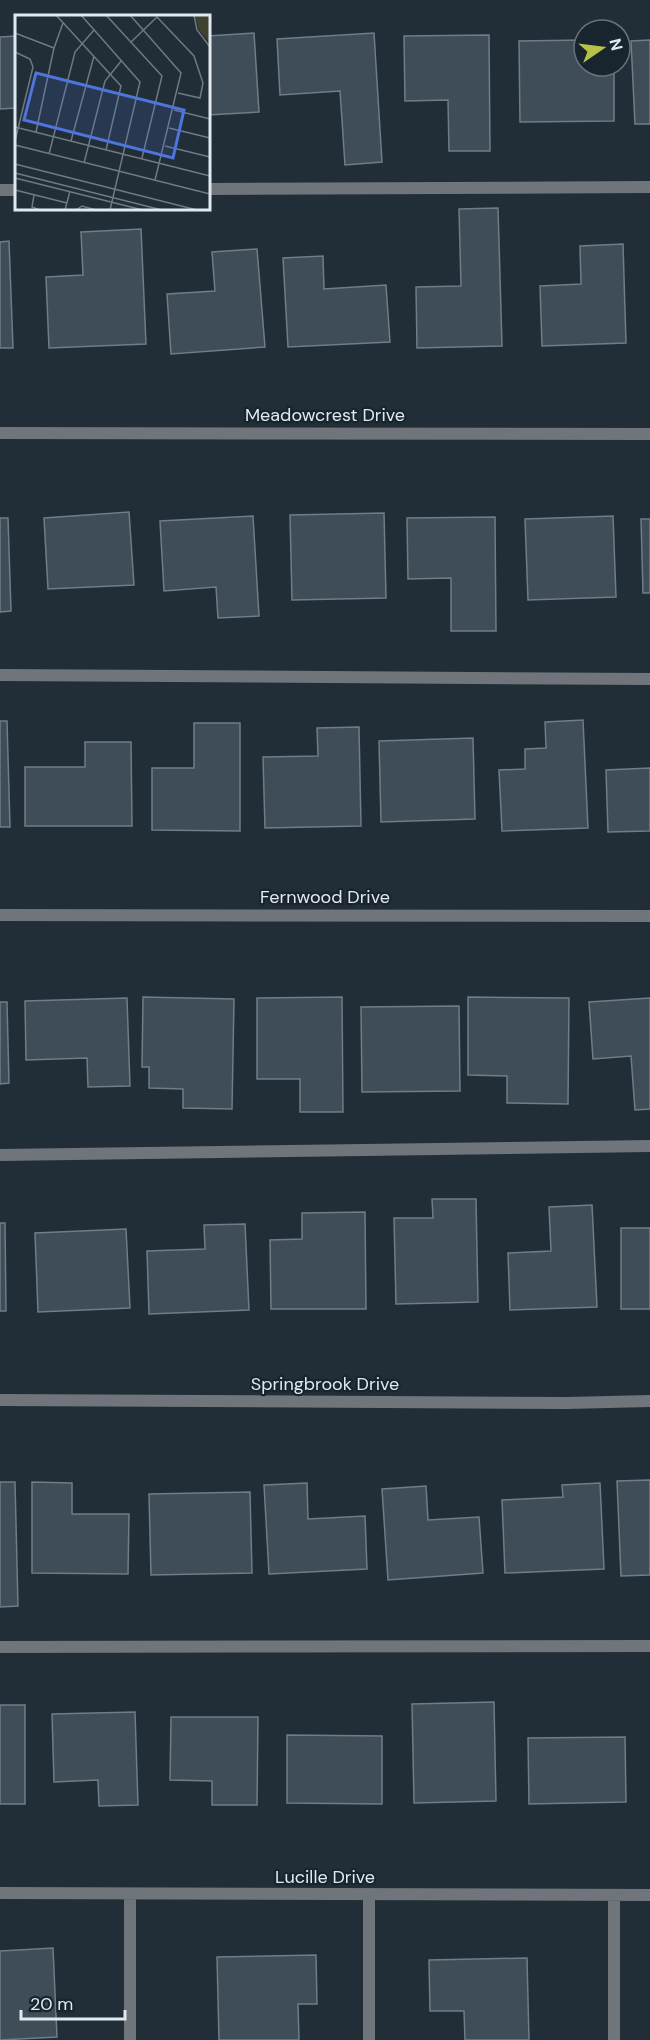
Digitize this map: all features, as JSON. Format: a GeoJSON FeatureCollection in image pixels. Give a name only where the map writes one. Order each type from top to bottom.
{"type":"FeatureCollection","features":[{"type":"Feature","properties":{"kind":"street"},"geometry":{"type":"LineString","coordinates":[[210,189],[650,187]]}},
{"type":"Feature","properties":{"kind":"street","name":"Meadowcrest Drive"},"geometry":{"type":"LineString","coordinates":[[0,433],[650,434]]}},
{"type":"Feature","properties":{"kind":"street"},"geometry":{"type":"LineString","coordinates":[[0,675],[650,679]]}},
{"type":"Feature","properties":{"kind":"street","name":"Fernwood Drive"},"geometry":{"type":"LineString","coordinates":[[0,915],[650,916]]}},
{"type":"Feature","properties":{"kind":"street"},"geometry":{"type":"LineString","coordinates":[[0,1155],[650,1146]]}},
{"type":"Feature","properties":{"kind":"street","name":"Springbrook Drive"},"geometry":{"type":"LineString","coordinates":[[0,1400],[555,1403],[650,1401]]}},
{"type":"Feature","properties":{"kind":"street"},"geometry":{"type":"LineString","coordinates":[[0,1647],[650,1646]]}},
{"type":"Feature","properties":{"kind":"street","name":"Lucille Drive"},"geometry":{"type":"LineString","coordinates":[[0,1893],[650,1895]]}},
{"type":"Feature","properties":{"kind":"street"},"geometry":{"type":"LineString","coordinates":[[129,1895],[130,2040]]}},
{"type":"Feature","properties":{"kind":"street"},"geometry":{"type":"LineString","coordinates":[[369,1895],[369,2040]]}},
{"type":"Feature","properties":{"kind":"street"},"geometry":{"type":"LineString","coordinates":[[614,1895],[614,2040]]}},
{"type":"Feature","properties":{"kind":"building"},"geometry":{"type":"Polygon","coordinates":[[[254,33],[259,112],[210,115],[210,36],[254,33]]]}},
{"type":"Feature","properties":{"kind":"building"},"geometry":{"type":"Polygon","coordinates":[[[374,33],[382,162],[345,165],[340,91],[280,95],[277,39],[374,33]]]}},
{"type":"Feature","properties":{"kind":"building"},"geometry":{"type":"Polygon","coordinates":[[[489,35],[490,151],[449,151],[448,100],[405,101],[404,36],[489,35]]]}},
{"type":"Feature","properties":{"kind":"building"},"geometry":{"type":"Polygon","coordinates":[[[15,36],[15,108],[0,109],[0,37],[15,36]]]}},
{"type":"Feature","properties":{"kind":"building"},"geometry":{"type":"Polygon","coordinates":[[[572,40],[572,78],[614,78],[614,121],[520,122],[519,41],[572,40]]]}},
{"type":"Feature","properties":{"kind":"building"},"geometry":{"type":"Polygon","coordinates":[[[650,40],[650,124],[635,124],[632,41],[650,40]]]}},
{"type":"Feature","properties":{"kind":"building"},"geometry":{"type":"Polygon","coordinates":[[[498,208],[502,346],[417,348],[416,287],[461,286],[459,209],[498,208]]]}},
{"type":"Feature","properties":{"kind":"building"},"geometry":{"type":"Polygon","coordinates":[[[141,229],[146,344],[49,348],[46,277],[83,275],[81,232],[141,229]]]}},
{"type":"Feature","properties":{"kind":"building"},"geometry":{"type":"Polygon","coordinates":[[[9,241],[13,348],[0,348],[0,242],[9,241]]]}},
{"type":"Feature","properties":{"kind":"building"},"geometry":{"type":"Polygon","coordinates":[[[623,244],[626,343],[542,346],[540,286],[581,284],[580,246],[623,244]]]}},
{"type":"Feature","properties":{"kind":"building"},"geometry":{"type":"Polygon","coordinates":[[[257,249],[265,347],[171,354],[167,294],[215,291],[212,252],[257,249]]]}},
{"type":"Feature","properties":{"kind":"building"},"geometry":{"type":"Polygon","coordinates":[[[323,256],[324,289],[386,285],[390,342],[288,347],[283,258],[323,256]]]}},
{"type":"Feature","properties":{"kind":"building"},"geometry":{"type":"Polygon","coordinates":[[[129,512],[134,585],[48,589],[44,518],[129,512]]]}},
{"type":"Feature","properties":{"kind":"building"},"geometry":{"type":"Polygon","coordinates":[[[384,513],[386,598],[292,600],[290,515],[384,513]]]}},
{"type":"Feature","properties":{"kind":"building"},"geometry":{"type":"Polygon","coordinates":[[[253,516],[259,616],[218,618],[216,587],[164,591],[160,521],[253,516]]]}},
{"type":"Feature","properties":{"kind":"building"},"geometry":{"type":"Polygon","coordinates":[[[613,516],[616,597],[528,600],[525,519],[613,516]]]}},
{"type":"Feature","properties":{"kind":"building"},"geometry":{"type":"Polygon","coordinates":[[[495,517],[496,631],[451,631],[451,578],[408,579],[407,518],[495,517]]]}},
{"type":"Feature","properties":{"kind":"building"},"geometry":{"type":"Polygon","coordinates":[[[0,518],[8,518],[11,611],[0,612],[0,518]]]}},
{"type":"Feature","properties":{"kind":"building"},"geometry":{"type":"Polygon","coordinates":[[[641,519],[650,519],[650,593],[643,593],[641,519]]]}},
{"type":"Feature","properties":{"kind":"building"},"geometry":{"type":"Polygon","coordinates":[[[583,720],[588,828],[502,831],[499,770],[525,769],[525,749],[546,748],[545,722],[583,720]]]}},
{"type":"Feature","properties":{"kind":"building"},"geometry":{"type":"Polygon","coordinates":[[[0,721],[7,721],[10,827],[0,827],[0,721]]]}},
{"type":"Feature","properties":{"kind":"building"},"geometry":{"type":"Polygon","coordinates":[[[194,723],[240,723],[240,831],[152,830],[152,768],[194,768],[194,723]]]}},
{"type":"Feature","properties":{"kind":"building"},"geometry":{"type":"Polygon","coordinates":[[[359,727],[361,826],[265,828],[263,757],[318,756],[317,728],[359,727]]]}},
{"type":"Feature","properties":{"kind":"building"},"geometry":{"type":"Polygon","coordinates":[[[473,738],[475,819],[381,822],[379,741],[473,738]]]}},
{"type":"Feature","properties":{"kind":"building"},"geometry":{"type":"Polygon","coordinates":[[[85,742],[131,742],[132,826],[25,826],[25,767],[85,767],[85,742]]]}},
{"type":"Feature","properties":{"kind":"building"},"geometry":{"type":"Polygon","coordinates":[[[650,768],[650,831],[608,832],[606,770],[650,768]]]}},
{"type":"Feature","properties":{"kind":"building"},"geometry":{"type":"Polygon","coordinates":[[[143,997],[234,999],[232,1109],[183,1108],[183,1089],[149,1088],[149,1067],[142,1067],[143,997]]]}},
{"type":"Feature","properties":{"kind":"building"},"geometry":{"type":"Polygon","coordinates":[[[342,997],[343,1112],[300,1112],[300,1079],[257,1079],[257,998],[342,997]]]}},
{"type":"Feature","properties":{"kind":"building"},"geometry":{"type":"Polygon","coordinates":[[[468,997],[569,998],[568,1104],[507,1103],[507,1076],[468,1075],[468,997]]]}},
{"type":"Feature","properties":{"kind":"building"},"geometry":{"type":"Polygon","coordinates":[[[127,998],[130,1086],[88,1087],[87,1058],[26,1060],[25,1001],[127,998]]]}},
{"type":"Feature","properties":{"kind":"building"},"geometry":{"type":"Polygon","coordinates":[[[650,998],[650,1109],[635,1110],[631,1056],[593,1059],[589,1002],[650,998]]]}},
{"type":"Feature","properties":{"kind":"building"},"geometry":{"type":"Polygon","coordinates":[[[0,1002],[7,1002],[9,1083],[0,1084],[0,1002]]]}},
{"type":"Feature","properties":{"kind":"building"},"geometry":{"type":"Polygon","coordinates":[[[459,1006],[460,1091],[362,1092],[361,1007],[459,1006]]]}},
{"type":"Feature","properties":{"kind":"building"},"geometry":{"type":"Polygon","coordinates":[[[432,1199],[476,1199],[478,1302],[396,1304],[394,1218],[433,1218],[432,1199]]]}},
{"type":"Feature","properties":{"kind":"building"},"geometry":{"type":"Polygon","coordinates":[[[592,1205],[597,1307],[510,1310],[508,1253],[551,1251],[549,1207],[592,1205]]]}},
{"type":"Feature","properties":{"kind":"building"},"geometry":{"type":"Polygon","coordinates":[[[365,1212],[366,1309],[271,1309],[270,1240],[302,1239],[302,1213],[365,1212]]]}},
{"type":"Feature","properties":{"kind":"building"},"geometry":{"type":"Polygon","coordinates":[[[0,1223],[5,1223],[6,1311],[0,1311],[0,1223]]]}},
{"type":"Feature","properties":{"kind":"building"},"geometry":{"type":"Polygon","coordinates":[[[245,1224],[249,1310],[149,1314],[147,1251],[205,1249],[204,1225],[245,1224]]]}},
{"type":"Feature","properties":{"kind":"building"},"geometry":{"type":"Polygon","coordinates":[[[621,1228],[650,1228],[650,1309],[621,1309],[621,1228]]]}},
{"type":"Feature","properties":{"kind":"building"},"geometry":{"type":"Polygon","coordinates":[[[126,1229],[130,1308],[38,1312],[35,1233],[126,1229]]]}},
{"type":"Feature","properties":{"kind":"building"},"geometry":{"type":"Polygon","coordinates":[[[650,1480],[650,1575],[621,1576],[617,1481],[650,1480]]]}},
{"type":"Feature","properties":{"kind":"building"},"geometry":{"type":"Polygon","coordinates":[[[0,1482],[15,1482],[18,1606],[0,1607],[0,1482]]]}},
{"type":"Feature","properties":{"kind":"building"},"geometry":{"type":"Polygon","coordinates":[[[32,1482],[72,1483],[72,1514],[129,1514],[128,1574],[32,1573],[32,1482]]]}},
{"type":"Feature","properties":{"kind":"building"},"geometry":{"type":"Polygon","coordinates":[[[307,1483],[308,1519],[365,1516],[367,1569],[269,1574],[264,1485],[307,1483]]]}},
{"type":"Feature","properties":{"kind":"building"},"geometry":{"type":"Polygon","coordinates":[[[600,1483],[604,1569],[505,1573],[502,1500],[563,1497],[562,1485],[600,1483]]]}},
{"type":"Feature","properties":{"kind":"building"},"geometry":{"type":"Polygon","coordinates":[[[426,1486],[428,1520],[479,1517],[483,1573],[388,1580],[382,1489],[426,1486]]]}},
{"type":"Feature","properties":{"kind":"building"},"geometry":{"type":"Polygon","coordinates":[[[250,1492],[252,1573],[151,1575],[149,1494],[250,1492]]]}},
{"type":"Feature","properties":{"kind":"building"},"geometry":{"type":"Polygon","coordinates":[[[494,1702],[496,1801],[414,1803],[412,1704],[494,1702]]]}},
{"type":"Feature","properties":{"kind":"building"},"geometry":{"type":"Polygon","coordinates":[[[0,1705],[25,1705],[25,1804],[0,1804],[0,1705]]]}},
{"type":"Feature","properties":{"kind":"building"},"geometry":{"type":"Polygon","coordinates":[[[135,1712],[138,1805],[99,1806],[98,1780],[54,1782],[52,1714],[135,1712]]]}},
{"type":"Feature","properties":{"kind":"building"},"geometry":{"type":"Polygon","coordinates":[[[171,1717],[258,1717],[257,1805],[212,1805],[212,1781],[170,1780],[171,1717]]]}},
{"type":"Feature","properties":{"kind":"building"},"geometry":{"type":"Polygon","coordinates":[[[287,1735],[382,1736],[382,1804],[287,1803],[287,1735]]]}},
{"type":"Feature","properties":{"kind":"building"},"geometry":{"type":"Polygon","coordinates":[[[625,1737],[626,1802],[529,1804],[528,1738],[625,1737]]]}},
{"type":"Feature","properties":{"kind":"building"},"geometry":{"type":"Polygon","coordinates":[[[53,1948],[57,2037],[0,2040],[0,1951],[53,1948]]]}},
{"type":"Feature","properties":{"kind":"building"},"geometry":{"type":"Polygon","coordinates":[[[316,1955],[317,2004],[298,2004],[299,2040],[219,2040],[217,1957],[316,1955]]]}},
{"type":"Feature","properties":{"kind":"building"},"geometry":{"type":"Polygon","coordinates":[[[527,1958],[529,2040],[465,2040],[464,2011],[430,2011],[429,1960],[527,1958]]]}}]}
